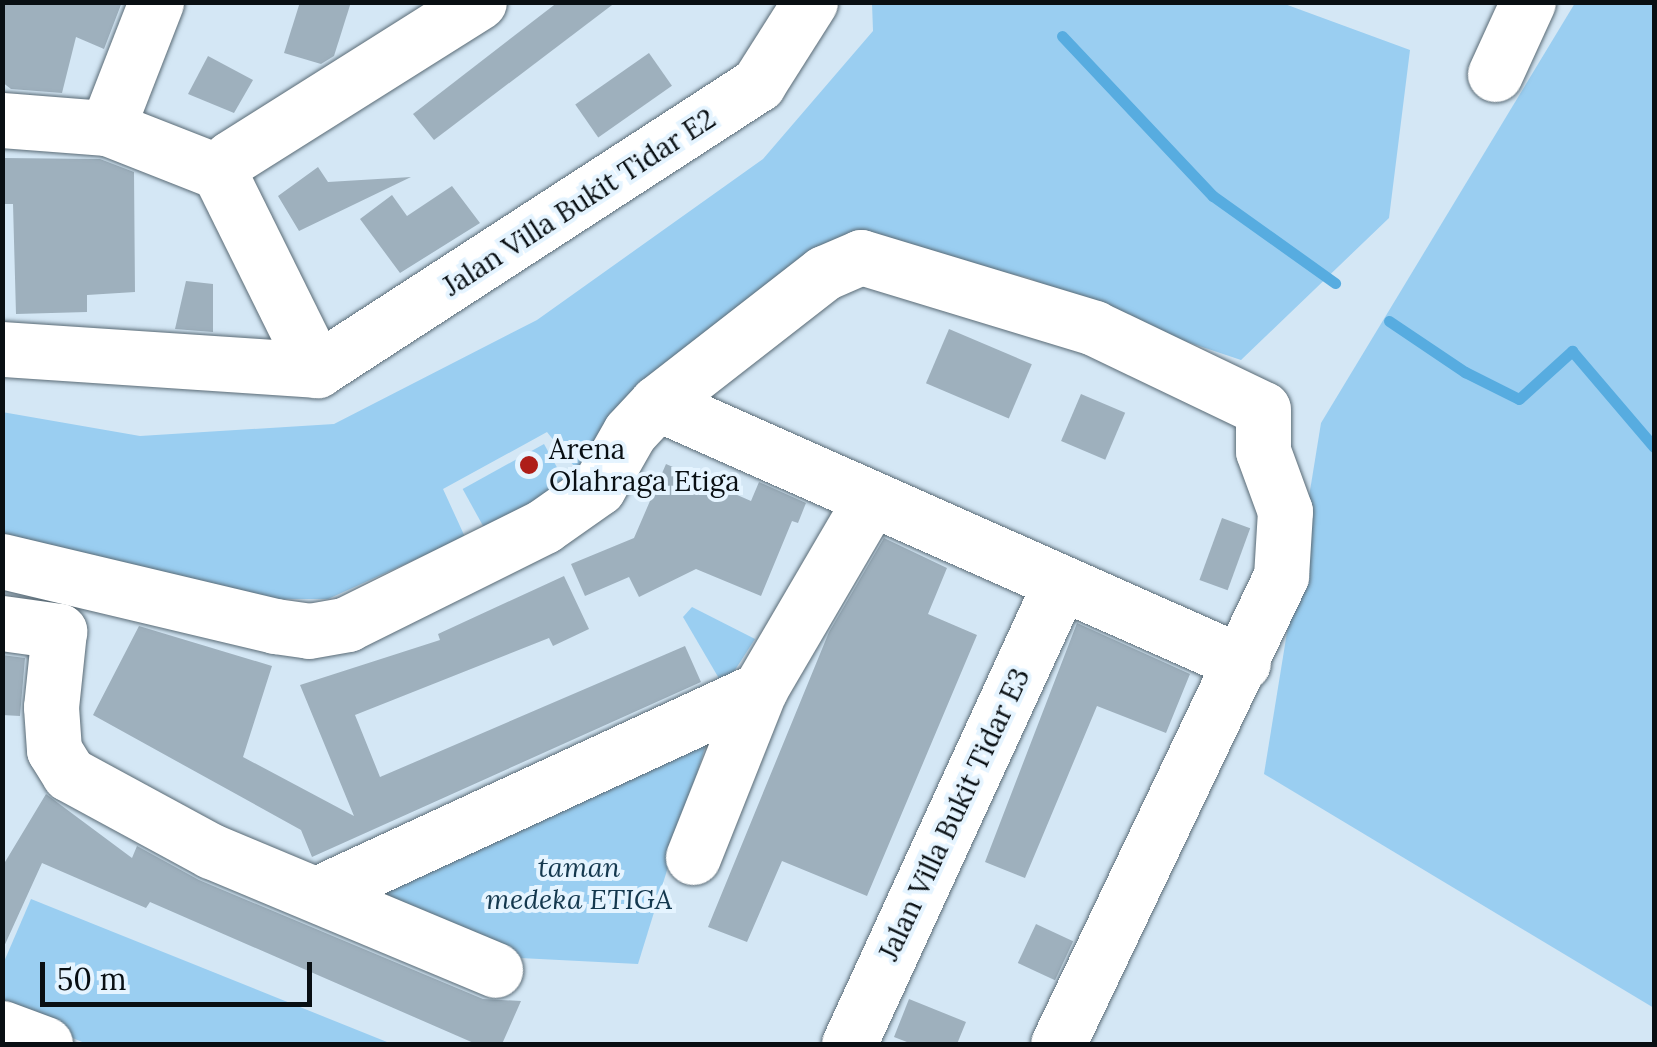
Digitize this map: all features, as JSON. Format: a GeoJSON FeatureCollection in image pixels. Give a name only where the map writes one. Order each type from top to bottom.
{"type":"FeatureCollection","features":[{"type":"Feature","properties":{"kind":"street"},"geometry":{"type":"LineString","coordinates":[[107,128],[156,2]]}},
{"type":"Feature","properties":{"kind":"street"},"geometry":{"type":"LineString","coordinates":[[391,58],[406,2]]}},
{"type":"Feature","properties":{"kind":"street"},"geometry":{"type":"LineString","coordinates":[[219,172],[231,158],[478,2]]}},
{"type":"Feature","properties":{"kind":"street","name":"Jalan Villa Bukit Tidar E2"},"geometry":{"type":"LineString","coordinates":[[317,370],[758,84],[810,2]]}},
{"type":"Feature","properties":{"kind":"street"},"geometry":{"type":"LineString","coordinates":[[1495,74],[1528,2]]}},
{"type":"Feature","properties":{"kind":"street"},"geometry":{"type":"LineString","coordinates":[[2,120],[107,128],[219,172],[317,370]]}},
{"type":"Feature","properties":{"kind":"street"},"geometry":{"type":"LineString","coordinates":[[2,561],[275,626],[310,631],[347,624],[558,517],[598,488],[630,432],[657,402],[824,274],[860,256],[1094,328],[1262,409],[1262,452],[1286,510],[1281,576],[1243,663],[1058,1044]]}},
{"type":"Feature","properties":{"kind":"street"},"geometry":{"type":"LineString","coordinates":[[2,349],[317,370]]}},
{"type":"Feature","properties":{"kind":"street"},"geometry":{"type":"LineString","coordinates":[[657,402],[870,501],[1243,663]]}},
{"type":"Feature","properties":{"kind":"street"},"geometry":{"type":"LineString","coordinates":[[693,857],[760,689],[870,501]]}},
{"type":"Feature","properties":{"kind":"street"},"geometry":{"type":"LineString","coordinates":[[101,584],[59,631],[51,707],[54,750],[69,774],[212,851],[321,892],[496,970]]}},
{"type":"Feature","properties":{"kind":"street","name":"Jalan Villa Bukit Tidar E3"},"geometry":{"type":"LineString","coordinates":[[849,1044],[1060,584]]}},
{"type":"Feature","properties":{"kind":"street"},"geometry":{"type":"LineString","coordinates":[[2,623],[59,631]]}},
{"type":"Feature","properties":{"kind":"street"},"geometry":{"type":"LineString","coordinates":[[321,892],[760,689]]}},
{"type":"Feature","properties":{"kind":"street"},"geometry":{"type":"LineString","coordinates":[[2,1028],[45,1044]]}},
{"type":"Feature","properties":{"kind":"green space"},"geometry":{"type":"Polygon","coordinates":[[[872,3],[1282,3],[1410,50],[1389,218],[1241,360],[1104,314],[1029,278],[850,237],[582,476],[547,432],[443,489],[465,537],[328,599],[265,599],[3,536],[2,412],[140,436],[334,424],[537,320],[763,159],[873,31],[872,3]]]}},
{"type":"Feature","properties":{"kind":"green space"},"geometry":{"type":"Polygon","coordinates":[[[1575,3],[1654,3],[1654,1008],[1264,774],[1321,423],[1575,3]]]}},
{"type":"Feature","properties":{"kind":"green space","name":"Arena Olahraga Etiga"},"geometry":{"type":"Polygon","coordinates":[[[544,444],[568,487],[486,532],[463,489],[544,444]]]}},
{"type":"Feature","properties":{"kind":"green space"},"geometry":{"type":"Polygon","coordinates":[[[692,607],[755,639],[724,687],[683,617],[692,607]]]}},
{"type":"Feature","properties":{"kind":"green space","name":"taman medeka ETIGA"},"geometry":{"type":"Polygon","coordinates":[[[707,741],[638,964],[520,958],[370,891],[707,741]]]}},
{"type":"Feature","properties":{"kind":"green space"},"geometry":{"type":"Polygon","coordinates":[[[31,899],[392,1044],[87,1044],[3,1009],[3,964],[31,899]]]}},
{"type":"Feature","properties":{"kind":"building"},"geometry":{"type":"Polygon","coordinates":[[[2,2],[122,2],[104,49],[76,37],[62,93],[11,89],[2,82],[2,2]]]}},
{"type":"Feature","properties":{"kind":"building"},"geometry":{"type":"Polygon","coordinates":[[[300,2],[351,2],[334,56],[321,64],[284,53],[300,2]]]}},
{"type":"Feature","properties":{"kind":"building"},"geometry":{"type":"Polygon","coordinates":[[[558,2],[616,2],[434,140],[413,114],[558,2]]]}},
{"type":"Feature","properties":{"kind":"building"},"geometry":{"type":"Polygon","coordinates":[[[649,53],[672,86],[598,137],[575,105],[649,53]]]}},
{"type":"Feature","properties":{"kind":"building"},"geometry":{"type":"Polygon","coordinates":[[[208,56],[253,80],[234,113],[188,94],[208,56]]]}},
{"type":"Feature","properties":{"kind":"building"},"geometry":{"type":"Polygon","coordinates":[[[2,158],[100,159],[134,172],[135,292],[87,295],[87,312],[16,314],[13,204],[2,204],[2,158]]]}},
{"type":"Feature","properties":{"kind":"building"},"geometry":{"type":"Polygon","coordinates":[[[318,167],[328,182],[411,177],[299,231],[278,196],[318,167]]]}},
{"type":"Feature","properties":{"kind":"building"},"geometry":{"type":"Polygon","coordinates":[[[452,186],[480,223],[400,273],[360,219],[392,195],[407,216],[452,186]]]}},
{"type":"Feature","properties":{"kind":"building"},"geometry":{"type":"Polygon","coordinates":[[[186,281],[213,284],[213,332],[175,329],[186,281]]]}},
{"type":"Feature","properties":{"kind":"building"},"geometry":{"type":"Polygon","coordinates":[[[949,329],[1032,364],[1009,418],[926,383],[949,329]]]}},
{"type":"Feature","properties":{"kind":"building"},"geometry":{"type":"Polygon","coordinates":[[[1081,394],[1125,413],[1105,460],[1061,441],[1081,394]]]}},
{"type":"Feature","properties":{"kind":"building"},"geometry":{"type":"Polygon","coordinates":[[[666,464],[751,501],[759,482],[806,503],[798,523],[792,521],[761,596],[696,569],[639,597],[629,577],[585,596],[571,564],[634,538],[666,464]]]}},
{"type":"Feature","properties":{"kind":"building"},"geometry":{"type":"Polygon","coordinates":[[[1222,518],[1250,528],[1228,590],[1199,580],[1222,518]]]}},
{"type":"Feature","properties":{"kind":"building"},"geometry":{"type":"Polygon","coordinates":[[[884,538],[947,568],[928,614],[977,635],[867,896],[782,861],[747,942],[708,927],[829,632],[884,538]]]}},
{"type":"Feature","properties":{"kind":"building"},"geometry":{"type":"Polygon","coordinates":[[[564,576],[589,629],[553,646],[549,638],[355,715],[380,777],[685,646],[701,682],[312,857],[301,830],[93,715],[139,626],[272,666],[243,757],[354,816],[300,685],[440,640],[438,634],[564,576]]]}},
{"type":"Feature","properties":{"kind":"building"},"geometry":{"type":"Polygon","coordinates":[[[1077,623],[1190,674],[1166,733],[1097,706],[1025,878],[985,862],[1077,623]]]}},
{"type":"Feature","properties":{"kind":"building"},"geometry":{"type":"Polygon","coordinates":[[[2,655],[25,658],[20,716],[2,715],[2,655]]]}},
{"type":"Feature","properties":{"kind":"building"},"geometry":{"type":"Polygon","coordinates":[[[46,794],[132,858],[137,846],[199,880],[483,999],[521,1001],[502,1044],[476,1044],[150,902],[146,908],[42,863],[2,951],[2,867],[46,794]]]}},
{"type":"Feature","properties":{"kind":"building"},"geometry":{"type":"Polygon","coordinates":[[[1036,924],[1073,941],[1055,980],[1018,963],[1036,924]]]}},
{"type":"Feature","properties":{"kind":"building"},"geometry":{"type":"Polygon","coordinates":[[[909,999],[966,1022],[957,1044],[912,1044],[894,1037],[909,999]]]}},
{"type":"Feature","properties":{"kind":"waterway"},"geometry":{"type":"LineString","coordinates":[[1062,36],[1213,196],[1335,283]]}},
{"type":"Feature","properties":{"kind":"waterway"},"geometry":{"type":"LineString","coordinates":[[1389,321],[1465,372],[1519,399],[1572,351],[1654,447]]}},
{"type":"Feature","properties":{"kind":"place","name":"Arena Olahraga Etiga"},"geometry":{"type":"Point","coordinates":[529,465]}}]}
